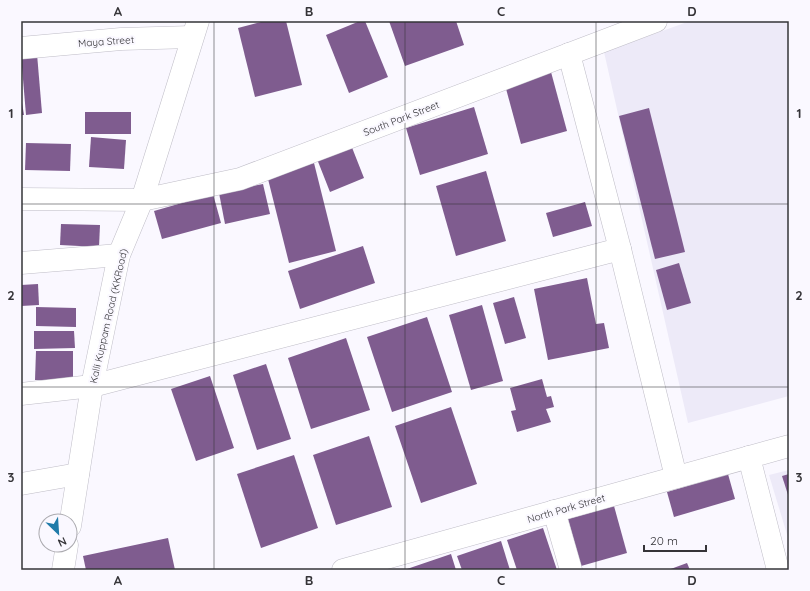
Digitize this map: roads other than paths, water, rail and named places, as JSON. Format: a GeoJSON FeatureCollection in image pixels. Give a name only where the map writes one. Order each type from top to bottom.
{"type":"FeatureCollection","features":[{"type":"Feature","properties":{"kind":"street","name":"South Park Street"},"geometry":{"type":"LineString","coordinates":[[21,199],[142,200],[240,179],[656,21]]}},
{"type":"Feature","properties":{"kind":"street","name":"Maya Street"},"geometry":{"type":"LineString","coordinates":[[21,48],[120,39],[195,29]]}},
{"type":"Feature","properties":{"kind":"street","name":"Kalli Kuppam Road (KKRoad)"},"geometry":{"type":"LineString","coordinates":[[72,513],[92,386],[119,255],[142,200],[195,29]]}},
{"type":"Feature","properties":{"kind":"street"},"geometry":{"type":"LineString","coordinates":[[569,54],[620,249],[676,477]]}},
{"type":"Feature","properties":{"kind":"street"},"geometry":{"type":"LineString","coordinates":[[21,394],[92,386],[620,249]]}},
{"type":"Feature","properties":{"kind":"street"},"geometry":{"type":"LineString","coordinates":[[21,263],[119,255]]}},
{"type":"Feature","properties":{"kind":"street","name":"North Park Street"},"geometry":{"type":"LineString","coordinates":[[343,570],[789,446]]}},
{"type":"Feature","properties":{"kind":"street"},"geometry":{"type":"LineString","coordinates":[[748,457],[778,570]]}},
{"type":"Feature","properties":{"kind":"street"},"geometry":{"type":"LineString","coordinates":[[21,484],[78,474]]}},
{"type":"Feature","properties":{"kind":"street"},"geometry":{"type":"LineString","coordinates":[[554,511],[571,570]]}},
{"type":"Feature","properties":{"kind":"street"},"geometry":{"type":"LineString","coordinates":[[63,570],[66,553]]}}]}
